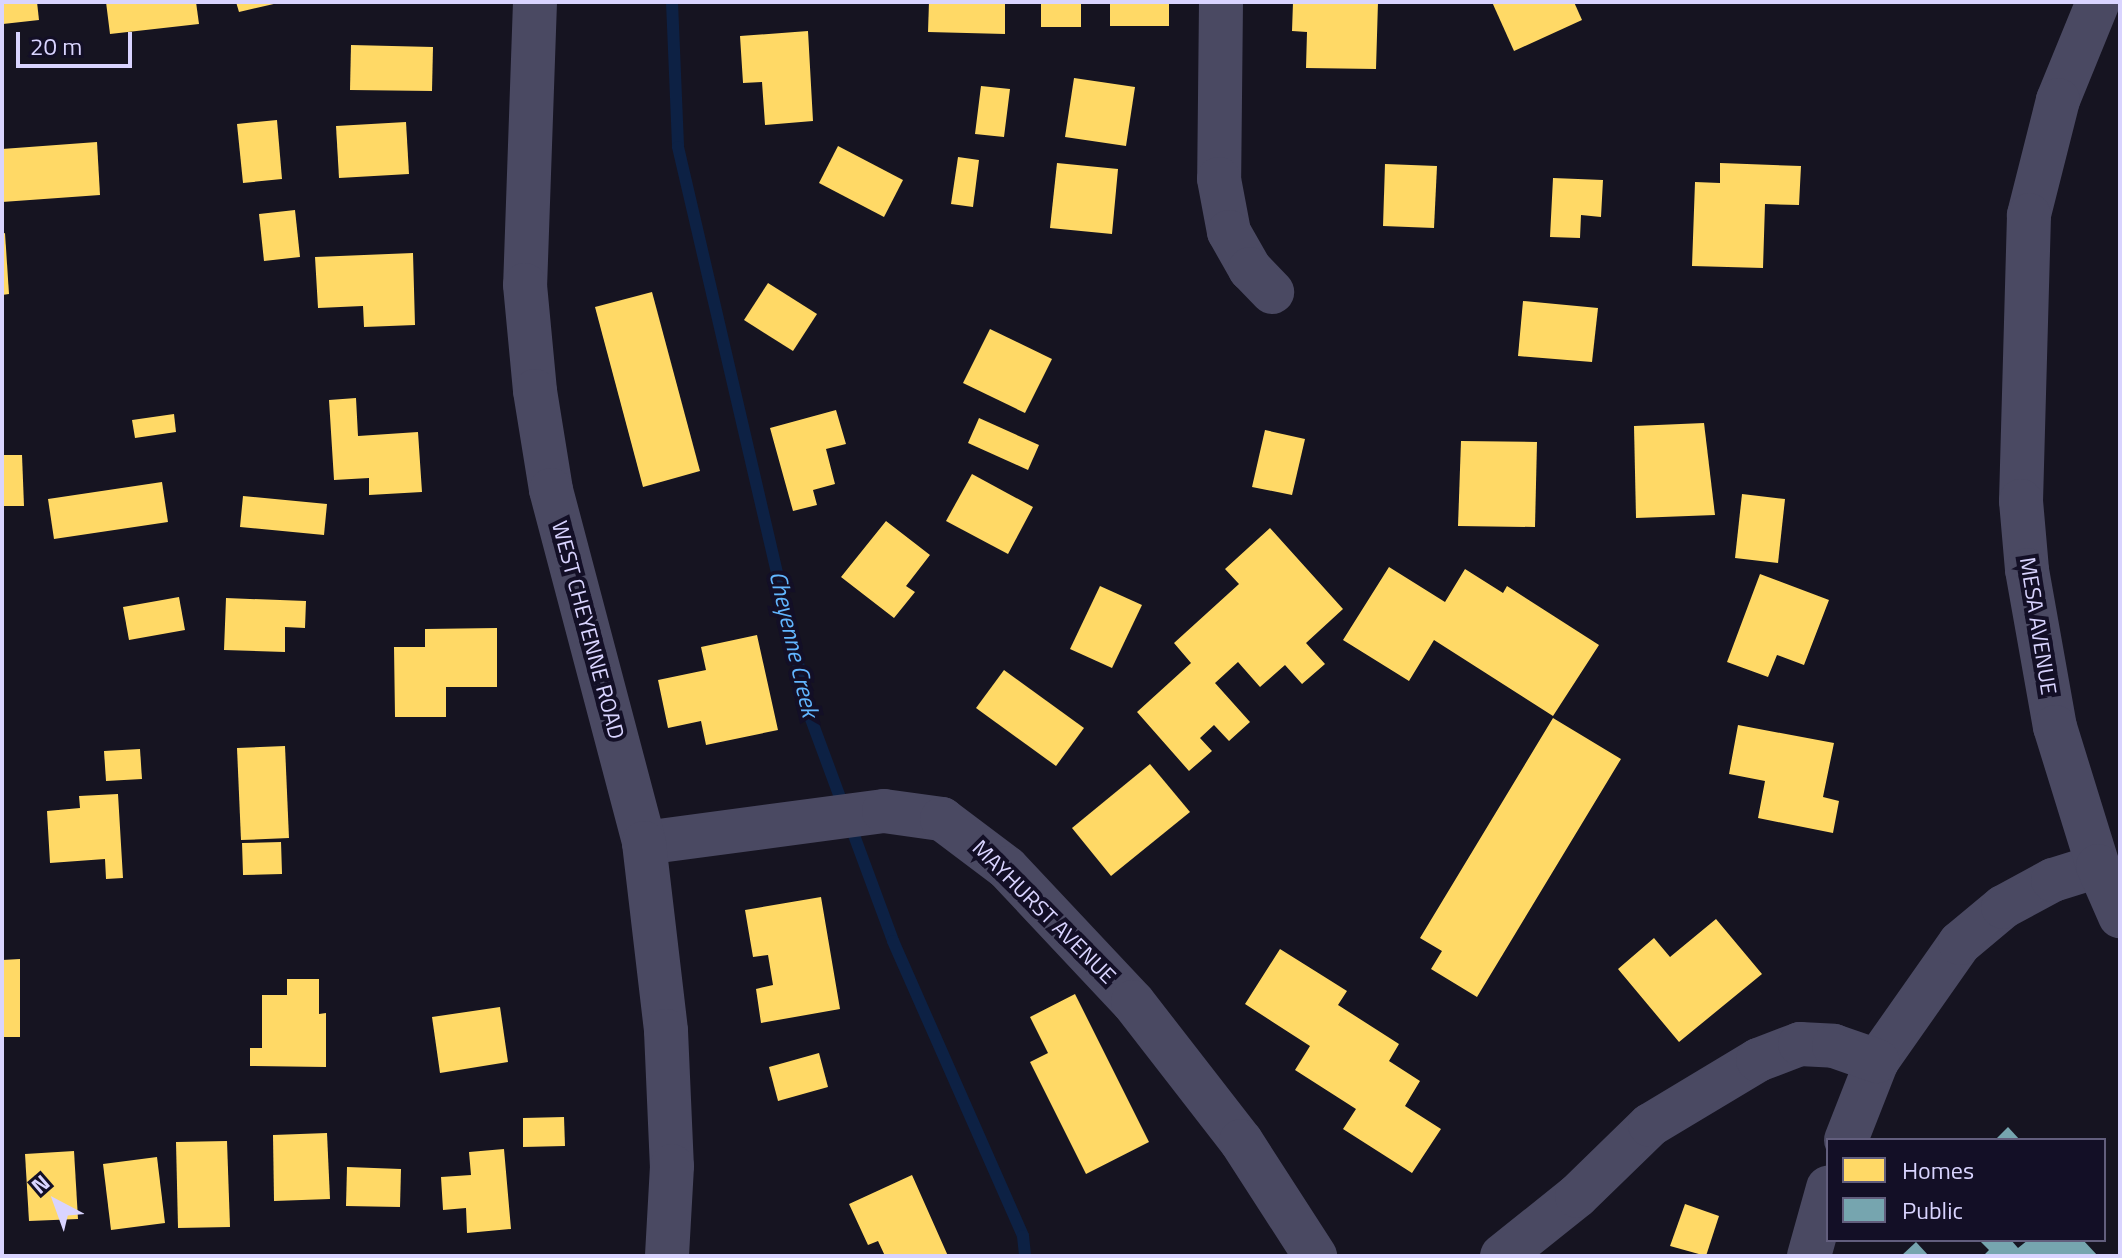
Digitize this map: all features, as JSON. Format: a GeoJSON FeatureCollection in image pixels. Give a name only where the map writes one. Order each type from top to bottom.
{"type":"FeatureCollection","features":[{"type":"Feature","properties":{"kind":"street","name":"WEST CHEYENNE ROAD"},"geometry":{"type":"LineString","coordinates":[[535,2],[525,285],[535,391],[551,490],[644,843],[666,1031],[672,1166],[667,1256]]}},
{"type":"Feature","properties":{"kind":"street"},"geometry":{"type":"LineString","coordinates":[[1221,2],[1219,179],[1229,232],[1250,269],[1272,292]]}},
{"type":"Feature","properties":{"kind":"street","name":"MESA AVENUE"},"geometry":{"type":"LineString","coordinates":[[2098,2],[2058,100],[2029,215],[2021,501],[2027,570],[2055,727],[2098,866],[2120,916]]}},
{"type":"Feature","properties":{"kind":"street","name":"MAYHURST AVENUE"},"geometry":{"type":"LineString","coordinates":[[644,843],[873,813],[942,819],[1007,868],[1179,1056],[1315,1256]]}},
{"type":"Feature","properties":{"kind":"street"},"geometry":{"type":"LineString","coordinates":[[1847,1138],[1877,1061],[1960,943],[2003,907],[2053,880],[2098,866]]}},
{"type":"Feature","properties":{"kind":"street"},"geometry":{"type":"LineString","coordinates":[[1502,1256],[1577,1196],[1650,1125],[1758,1060],[1800,1044],[1834,1046],[1877,1061]]}},
{"type":"Feature","properties":{"kind":"street"},"geometry":{"type":"LineString","coordinates":[[1809,1256],[1826,1195]]}},
{"type":"Feature","properties":{"kind":"building: Homes"},"geometry":{"type":"Polygon","coordinates":[[[2,2],[37,2],[39,20],[3,24],[2,2]]]}},
{"type":"Feature","properties":{"kind":"building: Homes"},"geometry":{"type":"Polygon","coordinates":[[[106,2],[196,2],[199,24],[110,34],[106,2]]]}},
{"type":"Feature","properties":{"kind":"building: Homes"},"geometry":{"type":"Polygon","coordinates":[[[236,2],[277,2],[278,3],[239,12],[236,2]]]}},
{"type":"Feature","properties":{"kind":"building: Homes"},"geometry":{"type":"Polygon","coordinates":[[[929,2],[1005,2],[1005,34],[928,32],[929,2]]]}},
{"type":"Feature","properties":{"kind":"building: Homes"},"geometry":{"type":"Polygon","coordinates":[[[1041,2],[1081,2],[1081,27],[1041,27],[1041,2]]]}},
{"type":"Feature","properties":{"kind":"building: Homes"},"geometry":{"type":"Polygon","coordinates":[[[1110,2],[1169,2],[1169,26],[1110,26],[1110,2]]]}},
{"type":"Feature","properties":{"kind":"building: Homes"},"geometry":{"type":"Polygon","coordinates":[[[1293,2],[1378,2],[1376,69],[1306,68],[1307,32],[1292,31],[1293,2]]]}},
{"type":"Feature","properties":{"kind":"building: Homes"},"geometry":{"type":"Polygon","coordinates":[[[1492,2],[1574,2],[1582,20],[1514,51],[1492,2]]]}},
{"type":"Feature","properties":{"kind":"building: Homes"},"geometry":{"type":"Polygon","coordinates":[[[808,31],[813,121],[765,125],[762,82],[743,83],[740,36],[808,31]]]}},
{"type":"Feature","properties":{"kind":"building: Homes"},"geometry":{"type":"Polygon","coordinates":[[[351,45],[433,47],[432,91],[350,90],[351,45]]]}},
{"type":"Feature","properties":{"kind":"building: Homes"},"geometry":{"type":"Polygon","coordinates":[[[1074,78],[1135,87],[1126,146],[1065,137],[1074,78]]]}},
{"type":"Feature","properties":{"kind":"building: Homes"},"geometry":{"type":"Polygon","coordinates":[[[981,86],[1010,89],[1004,137],[975,134],[981,86]]]}},
{"type":"Feature","properties":{"kind":"building: Homes"},"geometry":{"type":"Polygon","coordinates":[[[277,120],[282,179],[243,183],[237,124],[277,120]]]}},
{"type":"Feature","properties":{"kind":"building: Homes"},"geometry":{"type":"Polygon","coordinates":[[[406,122],[409,174],[339,178],[336,126],[406,122]]]}},
{"type":"Feature","properties":{"kind":"building: Homes"},"geometry":{"type":"Polygon","coordinates":[[[97,142],[100,195],[2,202],[2,149],[97,142]]]}},
{"type":"Feature","properties":{"kind":"building: Homes"},"geometry":{"type":"Polygon","coordinates":[[[838,146],[903,180],[884,217],[819,183],[838,146]]]}},
{"type":"Feature","properties":{"kind":"building: Homes"},"geometry":{"type":"Polygon","coordinates":[[[958,157],[979,160],[973,207],[951,204],[958,157]]]}},
{"type":"Feature","properties":{"kind":"building: Homes"},"geometry":{"type":"Polygon","coordinates":[[[1057,163],[1118,169],[1112,234],[1050,228],[1057,163]]]}},
{"type":"Feature","properties":{"kind":"building: Homes"},"geometry":{"type":"Polygon","coordinates":[[[1720,163],[1801,166],[1799,205],[1765,204],[1763,268],[1692,266],[1695,182],[1720,183],[1720,163]]]}},
{"type":"Feature","properties":{"kind":"building: Homes"},"geometry":{"type":"Polygon","coordinates":[[[1385,164],[1437,166],[1434,228],[1383,226],[1385,164]]]}},
{"type":"Feature","properties":{"kind":"building: Homes"},"geometry":{"type":"Polygon","coordinates":[[[1553,178],[1603,180],[1601,217],[1581,215],[1580,238],[1550,237],[1553,178]]]}},
{"type":"Feature","properties":{"kind":"building: Homes"},"geometry":{"type":"Polygon","coordinates":[[[295,210],[300,257],[264,261],[259,214],[295,210]]]}},
{"type":"Feature","properties":{"kind":"building: Homes"},"geometry":{"type":"Polygon","coordinates":[[[5,233],[9,294],[2,295],[2,234],[5,233]]]}},
{"type":"Feature","properties":{"kind":"building: Homes"},"geometry":{"type":"Polygon","coordinates":[[[413,253],[415,325],[364,327],[363,306],[318,308],[315,257],[413,253]]]}},
{"type":"Feature","properties":{"kind":"building: Homes"},"geometry":{"type":"Polygon","coordinates":[[[768,283],[817,314],[793,351],[744,320],[768,283]]]}},
{"type":"Feature","properties":{"kind":"building: Homes"},"geometry":{"type":"Polygon","coordinates":[[[652,292],[700,471],[643,487],[595,307],[652,292]]]}},
{"type":"Feature","properties":{"kind":"building: Homes"},"geometry":{"type":"Polygon","coordinates":[[[1523,301],[1598,308],[1592,362],[1518,356],[1523,301]]]}},
{"type":"Feature","properties":{"kind":"building: Homes"},"geometry":{"type":"Polygon","coordinates":[[[990,329],[1052,359],[1025,413],[963,383],[990,329]]]}},
{"type":"Feature","properties":{"kind":"building: Homes"},"geometry":{"type":"Polygon","coordinates":[[[356,398],[358,436],[418,432],[422,492],[369,495],[369,478],[334,480],[329,400],[356,398]]]}},
{"type":"Feature","properties":{"kind":"building: Homes"},"geometry":{"type":"Polygon","coordinates":[[[836,410],[846,444],[826,449],[835,484],[813,490],[817,505],[793,511],[770,428],[836,410]]]}},
{"type":"Feature","properties":{"kind":"building: Homes"},"geometry":{"type":"Polygon","coordinates":[[[174,414],[176,432],[135,438],[132,420],[174,414]]]}},
{"type":"Feature","properties":{"kind":"building: Homes"},"geometry":{"type":"Polygon","coordinates":[[[979,418],[1039,445],[1028,470],[968,443],[979,418]]]}},
{"type":"Feature","properties":{"kind":"building: Homes"},"geometry":{"type":"Polygon","coordinates":[[[1704,423],[1715,515],[1636,518],[1634,426],[1704,423]]]}},
{"type":"Feature","properties":{"kind":"building: Homes"},"geometry":{"type":"Polygon","coordinates":[[[1265,430],[1305,439],[1292,495],[1252,487],[1265,430]]]}},
{"type":"Feature","properties":{"kind":"building: Homes"},"geometry":{"type":"Polygon","coordinates":[[[1461,441],[1537,442],[1535,527],[1458,526],[1461,441]]]}},
{"type":"Feature","properties":{"kind":"building: Homes"},"geometry":{"type":"Polygon","coordinates":[[[2,455],[22,455],[24,506],[2,506],[2,455]]]}},
{"type":"Feature","properties":{"kind":"building: Homes"},"geometry":{"type":"Polygon","coordinates":[[[972,474],[1033,507],[1008,554],[946,521],[972,474]]]}},
{"type":"Feature","properties":{"kind":"building: Homes"},"geometry":{"type":"Polygon","coordinates":[[[162,482],[168,522],[54,539],[48,499],[162,482]]]}},
{"type":"Feature","properties":{"kind":"building: Homes"},"geometry":{"type":"Polygon","coordinates":[[[1742,494],[1785,499],[1778,563],[1735,558],[1742,494]]]}},
{"type":"Feature","properties":{"kind":"building: Homes"},"geometry":{"type":"Polygon","coordinates":[[[243,496],[327,504],[324,535],[240,527],[243,496]]]}},
{"type":"Feature","properties":{"kind":"building: Homes"},"geometry":{"type":"Polygon","coordinates":[[[886,521],[930,555],[906,586],[915,592],[894,618],[841,577],[886,521]]]}},
{"type":"Feature","properties":{"kind":"building: Homes"},"geometry":{"type":"Polygon","coordinates":[[[1270,528],[1343,609],[1306,643],[1325,664],[1302,684],[1285,665],[1260,687],[1238,662],[1215,683],[1250,722],[1229,741],[1214,725],[1200,738],[1212,751],[1189,771],[1137,712],[1191,663],[1174,643],[1239,584],[1225,569],[1270,528]]]}},
{"type":"Feature","properties":{"kind":"building: Homes"},"geometry":{"type":"Polygon","coordinates":[[[1389,567],[1445,602],[1465,569],[1503,593],[1507,586],[1599,645],[1553,716],[1434,640],[1409,681],[1343,640],[1389,567]]]}},
{"type":"Feature","properties":{"kind":"building: Homes"},"geometry":{"type":"Polygon","coordinates":[[[1760,574],[1829,600],[1804,665],[1777,655],[1768,677],[1727,662],[1760,574]]]}},
{"type":"Feature","properties":{"kind":"building: Homes"},"geometry":{"type":"Polygon","coordinates":[[[1100,586],[1142,605],[1112,668],[1070,649],[1100,586]]]}},
{"type":"Feature","properties":{"kind":"building: Homes"},"geometry":{"type":"Polygon","coordinates":[[[179,597],[185,630],[129,640],[123,607],[179,597]]]}},
{"type":"Feature","properties":{"kind":"building: Homes"},"geometry":{"type":"Polygon","coordinates":[[[226,598],[306,601],[305,628],[285,627],[285,652],[224,650],[226,598]]]}},
{"type":"Feature","properties":{"kind":"building: Homes"},"geometry":{"type":"Polygon","coordinates":[[[497,628],[497,687],[446,687],[446,717],[395,717],[394,647],[425,647],[425,629],[497,628]]]}},
{"type":"Feature","properties":{"kind":"building: Homes"},"geometry":{"type":"Polygon","coordinates":[[[757,635],[778,730],[706,745],[701,721],[668,728],[658,680],[706,670],[701,647],[757,635]]]}},
{"type":"Feature","properties":{"kind":"building: Homes"},"geometry":{"type":"Polygon","coordinates":[[[1004,670],[1084,728],[1056,766],[976,708],[1004,670]]]}},
{"type":"Feature","properties":{"kind":"building: Homes"},"geometry":{"type":"Polygon","coordinates":[[[1553,718],[1621,759],[1477,997],[1431,969],[1442,951],[1420,938],[1553,718]]]}},
{"type":"Feature","properties":{"kind":"building: Homes"},"geometry":{"type":"Polygon","coordinates":[[[1738,725],[1834,743],[1823,797],[1839,801],[1833,833],[1758,818],[1765,781],[1729,774],[1738,725]]]}},
{"type":"Feature","properties":{"kind":"building: Homes"},"geometry":{"type":"Polygon","coordinates":[[[285,746],[289,838],[241,840],[237,748],[285,746]]]}},
{"type":"Feature","properties":{"kind":"building: Homes"},"geometry":{"type":"Polygon","coordinates":[[[140,749],[142,779],[106,781],[104,751],[140,749]]]}},
{"type":"Feature","properties":{"kind":"building: Homes"},"geometry":{"type":"Polygon","coordinates":[[[1150,764],[1190,812],[1111,876],[1072,828],[1150,764]]]}},
{"type":"Feature","properties":{"kind":"building: Homes"},"geometry":{"type":"Polygon","coordinates":[[[118,794],[123,878],[106,879],[105,859],[50,863],[47,811],[80,808],[79,796],[118,794]]]}},
{"type":"Feature","properties":{"kind":"building: Homes"},"geometry":{"type":"Polygon","coordinates":[[[281,842],[282,874],[243,875],[242,843],[281,842]]]}},
{"type":"Feature","properties":{"kind":"building: Homes"},"geometry":{"type":"Polygon","coordinates":[[[821,897],[840,1009],[761,1023],[756,989],[773,985],[768,955],[753,957],[745,910],[821,897]]]}},
{"type":"Feature","properties":{"kind":"building: Homes"},"geometry":{"type":"Polygon","coordinates":[[[1716,919],[1762,974],[1679,1042],[1618,969],[1654,938],[1670,957],[1716,919]]]}},
{"type":"Feature","properties":{"kind":"building: Homes"},"geometry":{"type":"Polygon","coordinates":[[[1280,949],[1347,991],[1338,1005],[1399,1044],[1389,1061],[1420,1081],[1405,1106],[1441,1129],[1412,1173],[1343,1129],[1356,1109],[1295,1070],[1310,1046],[1245,1004],[1280,949]]]}},
{"type":"Feature","properties":{"kind":"building: Homes"},"geometry":{"type":"Polygon","coordinates":[[[20,959],[20,1037],[2,1037],[2,960],[20,959]]]}},
{"type":"Feature","properties":{"kind":"building: Homes"},"geometry":{"type":"Polygon","coordinates":[[[287,979],[319,979],[319,1014],[326,1013],[326,1067],[250,1066],[250,1048],[262,1048],[262,995],[287,995],[287,979]]]}},
{"type":"Feature","properties":{"kind":"building: Homes"},"geometry":{"type":"Polygon","coordinates":[[[1075,994],[1149,1142],[1086,1174],[1030,1062],[1048,1053],[1030,1017],[1075,994]]]}},
{"type":"Feature","properties":{"kind":"building: Homes"},"geometry":{"type":"Polygon","coordinates":[[[500,1007],[508,1062],[440,1073],[432,1017],[500,1007]]]}},
{"type":"Feature","properties":{"kind":"building: Homes"},"geometry":{"type":"Polygon","coordinates":[[[819,1053],[828,1087],[778,1101],[769,1067],[819,1053]]]}},
{"type":"Feature","properties":{"kind":"building: Homes"},"geometry":{"type":"Polygon","coordinates":[[[564,1117],[565,1146],[523,1147],[523,1118],[564,1117]]]}},
{"type":"Feature","properties":{"kind":"building: Homes"},"geometry":{"type":"Polygon","coordinates":[[[327,1133],[330,1199],[274,1201],[273,1135],[327,1133]]]}},
{"type":"Feature","properties":{"kind":"building: Homes"},"geometry":{"type":"Polygon","coordinates":[[[227,1141],[230,1227],[178,1228],[176,1142],[227,1141]]]}},
{"type":"Feature","properties":{"kind":"building: Homes"},"geometry":{"type":"Polygon","coordinates":[[[504,1149],[511,1229],[467,1233],[466,1208],[443,1210],[441,1177],[471,1175],[469,1152],[504,1149]]]}},
{"type":"Feature","properties":{"kind":"building: Homes"},"geometry":{"type":"Polygon","coordinates":[[[74,1151],[78,1219],[29,1221],[25,1154],[74,1151]]]}},
{"type":"Feature","properties":{"kind":"building: Homes"},"geometry":{"type":"Polygon","coordinates":[[[157,1157],[165,1223],[111,1230],[103,1164],[157,1157]]]}},
{"type":"Feature","properties":{"kind":"building: Homes"},"geometry":{"type":"Polygon","coordinates":[[[347,1167],[401,1169],[400,1207],[346,1206],[347,1167]]]}},
{"type":"Feature","properties":{"kind":"building: Homes"},"geometry":{"type":"Polygon","coordinates":[[[912,1175],[948,1256],[885,1256],[878,1241],[868,1245],[849,1204],[912,1175]]]}},
{"type":"Feature","properties":{"kind":"building: Homes"},"geometry":{"type":"Polygon","coordinates":[[[1685,1204],[1719,1216],[1706,1256],[1670,1246],[1685,1204]]]}},
{"type":"Feature","properties":{"kind":"building: Public"},"geometry":{"type":"Polygon","coordinates":[[[2008,1127],[2018,1138],[1997,1138],[2008,1127]]]}},
{"type":"Feature","properties":{"kind":"building: Public"},"geometry":{"type":"Polygon","coordinates":[[[1916,1242],[1929,1256],[1901,1256],[1916,1242]]]}},
{"type":"Feature","properties":{"kind":"building: Public"},"geometry":{"type":"Polygon","coordinates":[[[1981,1242],[2013,1242],[2018,1248],[2026,1242],[2085,1242],[2098,1256],[1983,1256],[1989,1250],[1981,1242]]]}},
{"type":"Feature","properties":{"kind":"waterway","name":"Cheyenne Creek"},"geometry":{"type":"LineString","coordinates":[[672,2],[678,147],[811,719],[893,941],[1023,1236],[1025,1256]]}}]}
